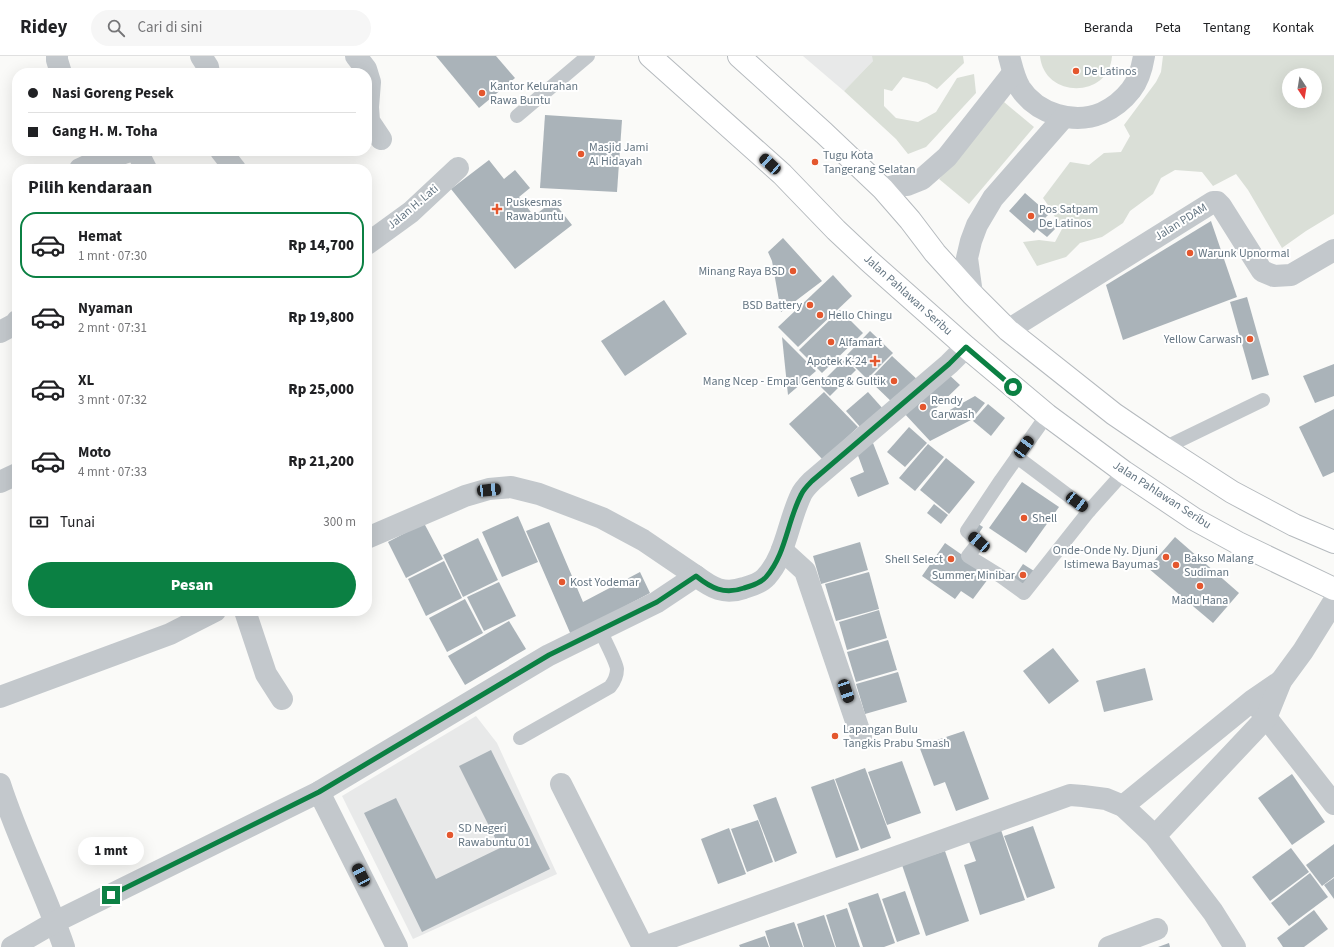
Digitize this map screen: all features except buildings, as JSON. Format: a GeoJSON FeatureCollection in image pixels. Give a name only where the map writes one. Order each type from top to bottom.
{"type":"FeatureCollection","features":[{"type":"Feature","properties":{"kind":"main road","name":"Jalan Pahlawan Seribu"},"geometry":{"type":"LineString","coordinates":[[650,56],[782,174],[836,230],[869,261],[966,347],[1047,415],[1124,472],[1194,519],[1238,543],[1334,589]]}},
{"type":"Feature","properties":{"kind":"main road"},"geometry":{"type":"LineString","coordinates":[[739,56],[824,133],[883,190],[910,220],[935,253],[972,294],[1008,330],[1114,414],[1164,448],[1232,492],[1294,525],[1334,542]]}},
{"type":"Feature","properties":{"kind":"street"},"geometry":{"type":"LineString","coordinates":[[57,56],[59,68]]}},
{"type":"Feature","properties":{"kind":"street"},"geometry":{"type":"LineString","coordinates":[[201,56],[208,68]]}},
{"type":"Feature","properties":{"kind":"street"},"geometry":{"type":"LineString","coordinates":[[356,56],[365,68]]}},
{"type":"Feature","properties":{"kind":"street"},"geometry":{"type":"LineString","coordinates":[[1011,64],[1021,88],[1033,102],[1047,111],[1064,117],[1083,117],[1102,113],[1119,103],[1132,89],[1141,72],[1144,56]]}},
{"type":"Feature","properties":{"kind":"street"},"geometry":{"type":"LineString","coordinates":[[883,190],[898,185],[907,185],[922,179],[947,157],[1011,64]]}},
{"type":"Feature","properties":{"kind":"street"},"geometry":{"type":"LineString","coordinates":[[972,294],[967,258],[971,241],[977,226],[993,198],[1064,117]]}},
{"type":"Feature","properties":{"kind":"street"},"geometry":{"type":"LineString","coordinates":[[372,126],[380,139]]}},
{"type":"Feature","properties":{"kind":"street"},"geometry":{"type":"LineString","coordinates":[[94,164],[116,156]]}},
{"type":"Feature","properties":{"kind":"street"},"geometry":{"type":"LineString","coordinates":[[225,156],[231,164]]}},
{"type":"Feature","properties":{"kind":"street","name":"Jalan H. Lati"},"geometry":{"type":"LineString","coordinates":[[372,240],[411,212],[458,168]]}},
{"type":"Feature","properties":{"kind":"street","name":"Jalan PDAM"},"geometry":{"type":"LineString","coordinates":[[1008,330],[1213,202],[1217,202],[1221,206],[1262,271],[1274,276],[1291,275],[1334,250]]}},
{"type":"Feature","properties":{"kind":"street"},"geometry":{"type":"LineString","coordinates":[[0,332],[12,325]]}},
{"type":"Feature","properties":{"kind":"street"},"geometry":{"type":"LineString","coordinates":[[372,536],[465,496],[489,490],[511,487],[539,494],[602,518],[643,540],[710,586],[724,591],[740,590],[752,586],[765,578],[782,550],[794,510],[801,494],[812,481],[949,364],[966,347]]}},
{"type":"Feature","properties":{"kind":"street"},"geometry":{"type":"LineString","coordinates":[[0,482],[12,476]]}},
{"type":"Feature","properties":{"kind":"street"},"geometry":{"type":"LineString","coordinates":[[782,550],[805,571],[861,736]]}},
{"type":"Feature","properties":{"kind":"street"},"geometry":{"type":"LineString","coordinates":[[12,947],[55,922],[319,792],[549,655],[657,602],[696,576]]}},
{"type":"Feature","properties":{"kind":"street"},"geometry":{"type":"LineString","coordinates":[[1155,836],[1266,718],[1281,681],[1303,651],[1334,601]]}},
{"type":"Feature","properties":{"kind":"street"},"geometry":{"type":"LineString","coordinates":[[0,697],[170,634],[205,616]]}},
{"type":"Feature","properties":{"kind":"street"},"geometry":{"type":"LineString","coordinates":[[247,616],[266,674],[282,699]]}},
{"type":"Feature","properties":{"kind":"street"},"geometry":{"type":"LineString","coordinates":[[1123,806],[1253,700],[1281,681]]}},
{"type":"Feature","properties":{"kind":"street"},"geometry":{"type":"LineString","coordinates":[[1253,700],[1334,804]]}},
{"type":"Feature","properties":{"kind":"street"},"geometry":{"type":"LineString","coordinates":[[0,784],[64,947]]}},
{"type":"Feature","properties":{"kind":"street"},"geometry":{"type":"LineString","coordinates":[[561,784],[643,947],[1070,795],[1106,799],[1123,806],[1155,836],[1213,912],[1236,947]]}},
{"type":"Feature","properties":{"kind":"street"},"geometry":{"type":"LineString","coordinates":[[319,792],[397,947]]}},
{"type":"Feature","properties":{"kind":"street"},"geometry":{"type":"LineString","coordinates":[[1109,947],[1158,929]]}},
{"type":"Feature","properties":{"kind":"lane"},"geometry":{"type":"LineString","coordinates":[[517,116],[588,56]]}},
{"type":"Feature","properties":{"kind":"lane"},"geometry":{"type":"LineString","coordinates":[[1164,448],[1263,400]]}},
{"type":"Feature","properties":{"kind":"lane"},"geometry":{"type":"LineString","coordinates":[[1047,415],[967,531],[979,542],[968,556],[1024,592],[1089,510],[1124,472]]}},
{"type":"Feature","properties":{"kind":"lane"},"geometry":{"type":"LineString","coordinates":[[1017,457],[1089,510]]}},
{"type":"Feature","properties":{"kind":"lane"},"geometry":{"type":"LineString","coordinates":[[520,738],[610,687],[614,682],[617,668],[600,630]]}},
{"type":"Feature","properties":{"kind":"shaded area"},"geometry":{"type":"Polygon","coordinates":[[[803,56],[878,56],[844,91],[803,56]]]}},
{"type":"Feature","properties":{"kind":"shaded area"},"geometry":{"type":"Polygon","coordinates":[[[872,56],[963,56],[964,63],[937,89],[927,83],[903,77],[892,91],[884,89],[884,106],[896,118],[918,122],[936,112],[957,78],[974,74],[976,93],[926,147],[908,154],[896,139],[844,91],[873,61],[872,56]]]}},
{"type":"Feature","properties":{"kind":"shaded area","name":"De Latinos"},"geometry":{"type":"Polygon","coordinates":[[[1040,56],[1112,56],[1108,70],[1100,80],[1089,86],[1076,88],[1064,86],[1053,80],[1044,70],[1040,56]]]}},
{"type":"Feature","properties":{"kind":"shaded area"},"geometry":{"type":"Polygon","coordinates":[[[1163,56],[1334,56],[1334,214],[1282,248],[1248,190],[1236,174],[1213,186],[1202,172],[1175,170],[1161,178],[1153,194],[1130,211],[1123,223],[1102,237],[1080,243],[1066,257],[1037,266],[1023,242],[1039,240],[1055,242],[1062,229],[1043,198],[1070,162],[1089,165],[1104,153],[1121,152],[1130,136],[1124,125],[1156,82],[1161,72],[1163,56]]]}},
{"type":"Feature","properties":{"kind":"shaded area"},"geometry":{"type":"Polygon","coordinates":[[[1004,102],[1034,127],[969,204],[939,179],[1004,102]]]}},
{"type":"Feature","properties":{"kind":"shaded area","name":"SD Negeri Rawabuntu 01"},"geometry":{"type":"Polygon","coordinates":[[[476,716],[497,743],[557,874],[413,939],[342,796],[476,716]]]}},
{"type":"Feature","properties":{"kind":"place","name":"De Latinos"},"geometry":{"type":"Point","coordinates":[1076,71]}},
{"type":"Feature","properties":{"kind":"place","name":"Kantor Kelurahan Rawa Buntu"},"geometry":{"type":"Point","coordinates":[482,93]}},
{"type":"Feature","properties":{"kind":"place","name":"Masjid Jami Al Hidayah"},"geometry":{"type":"Point","coordinates":[581,154]}},
{"type":"Feature","properties":{"kind":"place","name":"Tugu Kota Tangerang Selatan"},"geometry":{"type":"Point","coordinates":[815,162]}},
{"type":"Feature","properties":{"kind":"place","name":"Puskesmas Rawabuntu"},"geometry":{"type":"Point","coordinates":[497,209]}},
{"type":"Feature","properties":{"kind":"place","name":"Pos Satpam De Latinos"},"geometry":{"type":"Point","coordinates":[1031,216]}},
{"type":"Feature","properties":{"kind":"place","name":"Warunk Upnormal"},"geometry":{"type":"Point","coordinates":[1190,253]}},
{"type":"Feature","properties":{"kind":"place","name":"Minang Raya BSD"},"geometry":{"type":"Point","coordinates":[793,271]}},
{"type":"Feature","properties":{"kind":"place","name":"BSD Battery"},"geometry":{"type":"Point","coordinates":[810,305]}},
{"type":"Feature","properties":{"kind":"place","name":"Hello Chingu"},"geometry":{"type":"Point","coordinates":[820,315]}},
{"type":"Feature","properties":{"kind":"place","name":"Yellow Carwash"},"geometry":{"type":"Point","coordinates":[1250,339]}},
{"type":"Feature","properties":{"kind":"place","name":"Alfamart"},"geometry":{"type":"Point","coordinates":[831,342]}},
{"type":"Feature","properties":{"kind":"place","name":"Apotek K-24"},"geometry":{"type":"Point","coordinates":[875,361]}},
{"type":"Feature","properties":{"kind":"place","name":"Mang Ncep - Empal Gentong & Gultik"},"geometry":{"type":"Point","coordinates":[894,381]}},
{"type":"Feature","properties":{"kind":"place","name":"Rendy Carwash"},"geometry":{"type":"Point","coordinates":[923,407]}},
{"type":"Feature","properties":{"kind":"place","name":"Shell"},"geometry":{"type":"Point","coordinates":[1024,518]}},
{"type":"Feature","properties":{"kind":"place","name":"Onde-Onde Ny. Djuni Istimewa Bayumas"},"geometry":{"type":"Point","coordinates":[1166,557]}},
{"type":"Feature","properties":{"kind":"place","name":"Shell Select"},"geometry":{"type":"Point","coordinates":[951,559]}},
{"type":"Feature","properties":{"kind":"place","name":"Bakso Malang Sudiman"},"geometry":{"type":"Point","coordinates":[1176,565]}},
{"type":"Feature","properties":{"kind":"place","name":"Summer Minibar"},"geometry":{"type":"Point","coordinates":[1023,575]}},
{"type":"Feature","properties":{"kind":"place","name":"Kost Yodemar"},"geometry":{"type":"Point","coordinates":[562,582]}},
{"type":"Feature","properties":{"kind":"place","name":"Madu Hana"},"geometry":{"type":"Point","coordinates":[1200,586]}},
{"type":"Feature","properties":{"kind":"place","name":"Lapangan Bulu Tangkis Prabu Smash"},"geometry":{"type":"Point","coordinates":[835,736]}},
{"type":"Feature","properties":{"kind":"place","name":"SD Negeri Rawabuntu 01"},"geometry":{"type":"Point","coordinates":[450,835]}},
{"type":"Feature","properties":{"kind":"route"},"geometry":{"type":"LineString","coordinates":[[111,895],[319,792],[549,655],[657,602],[696,576],[710,586],[724,591],[740,590],[752,586],[765,578],[782,550],[794,510],[801,494],[812,481],[949,364],[966,347],[1013,387]]}}]}
